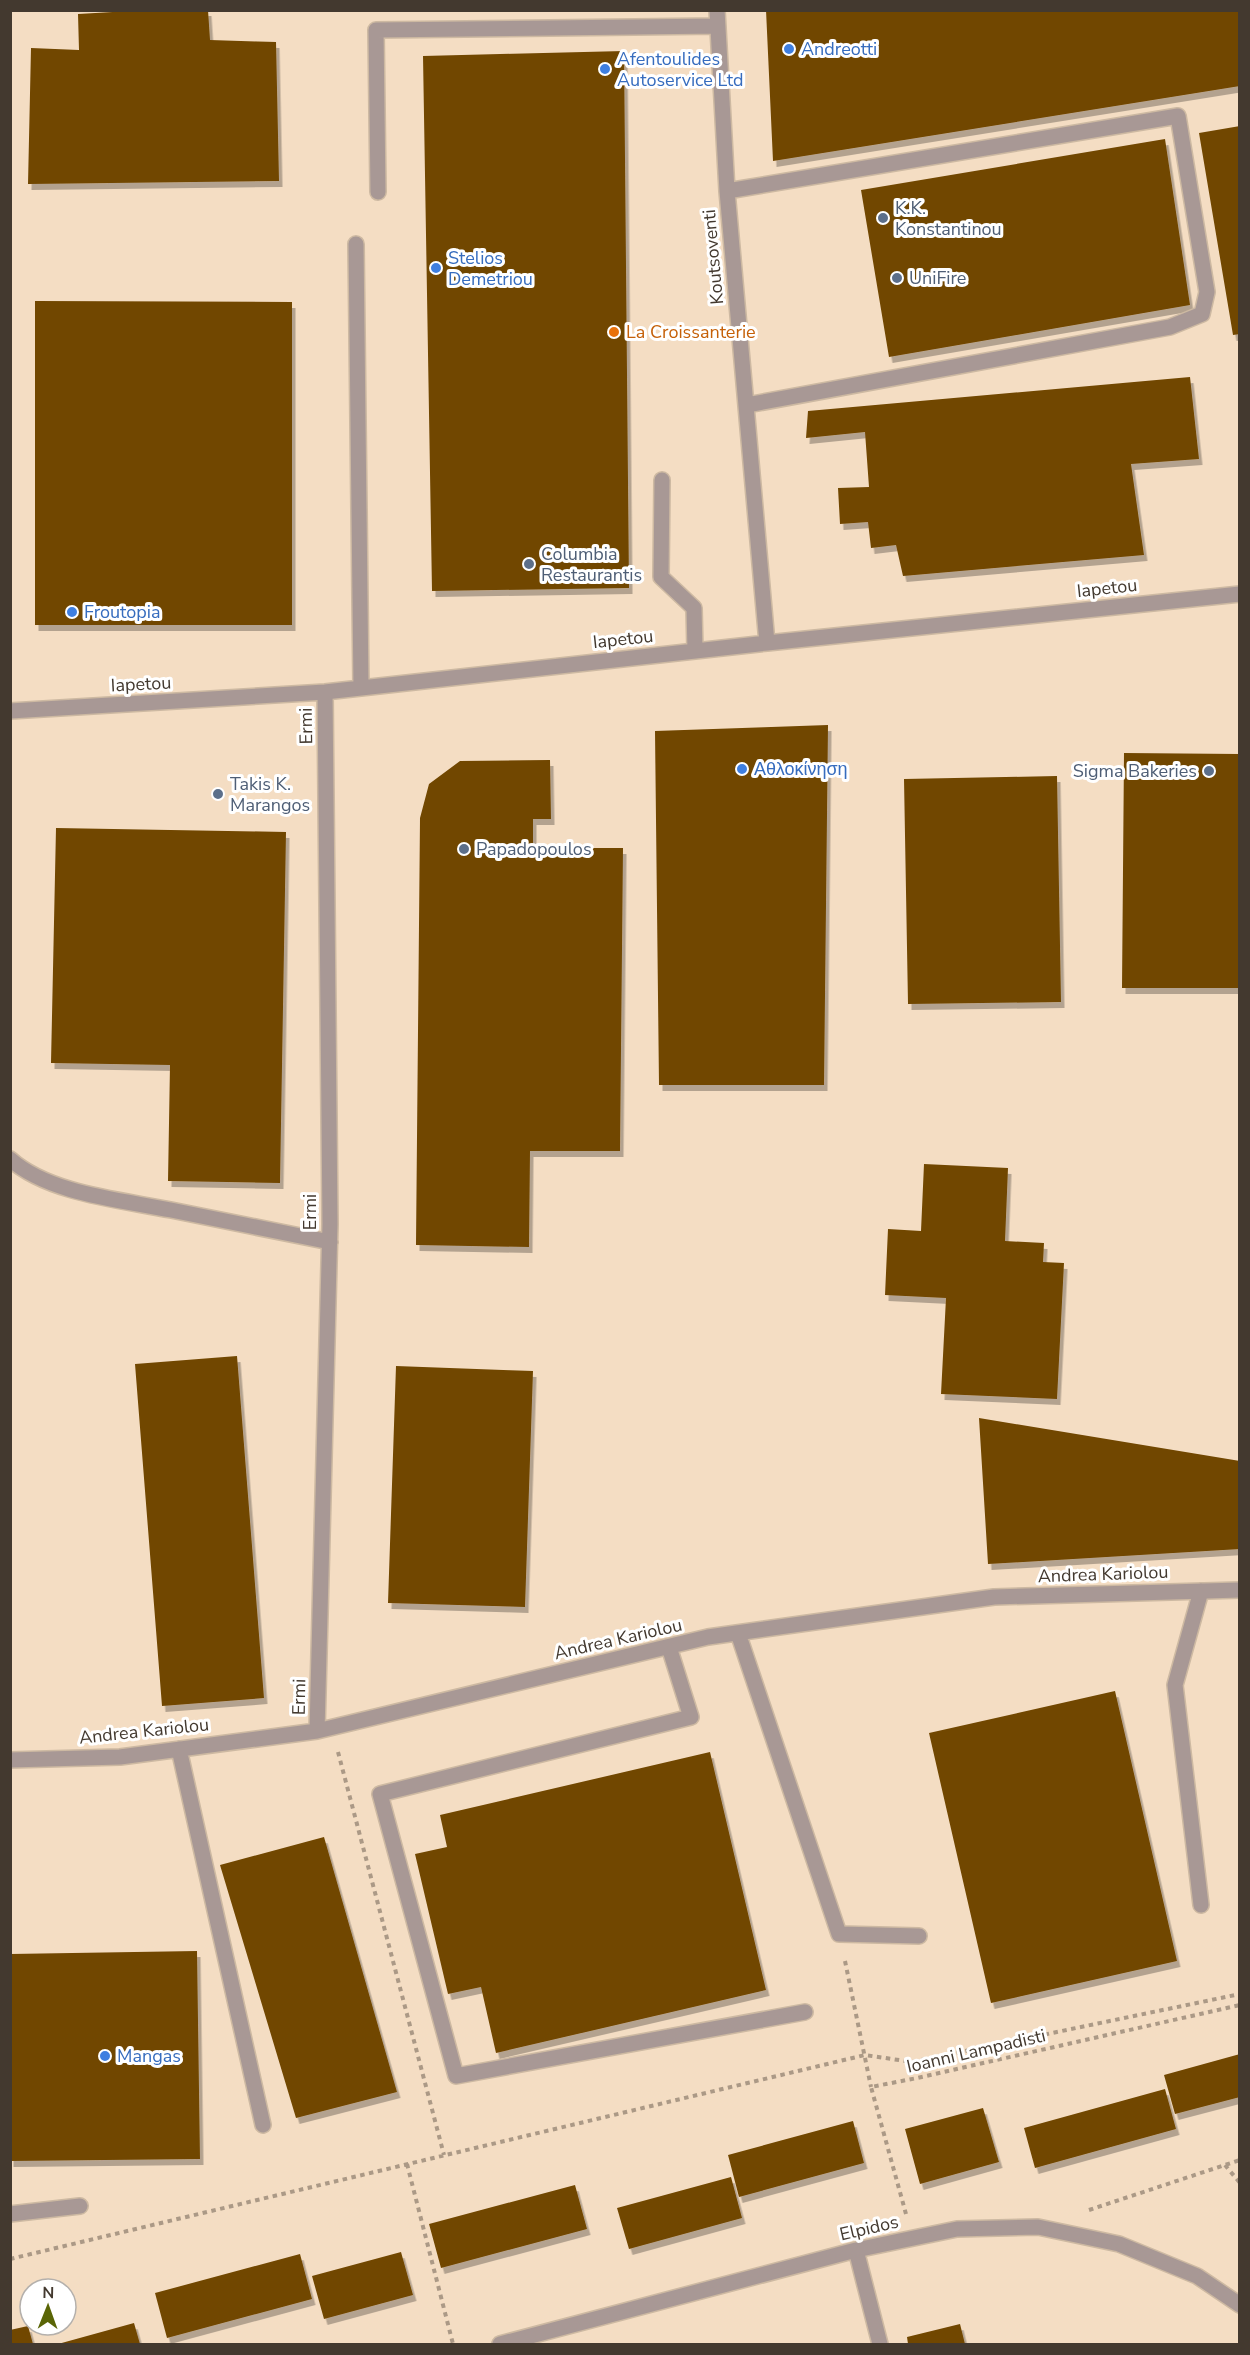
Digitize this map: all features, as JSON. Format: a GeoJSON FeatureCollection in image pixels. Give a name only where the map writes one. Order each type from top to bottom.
{"type":"FeatureCollection","features":[{"type":"Feature","properties":{"kind":"street","name":"Koutsoventi"},"geometry":{"type":"LineString","coordinates":[[718,18],[727,191],[767,643]]}},
{"type":"Feature","properties":{"kind":"street"},"geometry":{"type":"LineString","coordinates":[[378,192],[376,30],[718,18]]}},
{"type":"Feature","properties":{"kind":"street"},"geometry":{"type":"LineString","coordinates":[[727,191],[1178,116],[1207,292],[1202,314],[1170,327],[747,405]]}},
{"type":"Feature","properties":{"kind":"street"},"geometry":{"type":"LineString","coordinates":[[357,244],[362,688]]}},
{"type":"Feature","properties":{"kind":"street"},"geometry":{"type":"LineString","coordinates":[[662,480],[661,577],[694,608],[694,651]]}},
{"type":"Feature","properties":{"kind":"street","name":"Iapetou"},"geometry":{"type":"LineString","coordinates":[[10,711],[325,692],[1239,594]]}},
{"type":"Feature","properties":{"kind":"street","name":"Ermi"},"geometry":{"type":"LineString","coordinates":[[324,1729],[330,1242],[325,692]]}},
{"type":"Feature","properties":{"kind":"street"},"geometry":{"type":"LineString","coordinates":[[10,1159],[40,1179],[85,1192],[330,1242]]}},
{"type":"Feature","properties":{"kind":"street"},"geometry":{"type":"LineString","coordinates":[[1201,1591],[1175,1685],[1201,1905]]}},
{"type":"Feature","properties":{"kind":"street","name":"Andrea Kariolou"},"geometry":{"type":"LineString","coordinates":[[10,1760],[120,1757],[324,1729],[708,1637],[994,1597],[1239,1592]]}},
{"type":"Feature","properties":{"kind":"street"},"geometry":{"type":"LineString","coordinates":[[738,1633],[839,1934],[919,1936]]}},
{"type":"Feature","properties":{"kind":"street"},"geometry":{"type":"LineString","coordinates":[[669,1647],[691,1718],[380,1794],[456,2076],[806,2012]]}},
{"type":"Feature","properties":{"kind":"street"},"geometry":{"type":"LineString","coordinates":[[179,1749],[263,2126]]}},
{"type":"Feature","properties":{"kind":"street"},"geometry":{"type":"LineString","coordinates":[[10,2214],[80,2206]]}},
{"type":"Feature","properties":{"kind":"street","name":"Elpidos"},"geometry":{"type":"LineString","coordinates":[[500,2344],[856,2250],[957,2229],[1038,2227],[1119,2244],[1197,2276],[1239,2305]]}},
{"type":"Feature","properties":{"kind":"street"},"geometry":{"type":"LineString","coordinates":[[856,2250],[880,2344]]}},
{"type":"Feature","properties":{"kind":"path"},"geometry":{"type":"LineString","coordinates":[[324,1729],[444,2155]]}},
{"type":"Feature","properties":{"kind":"path"},"geometry":{"type":"LineString","coordinates":[[839,1934],[871,2087],[913,2238]]}},
{"type":"Feature","properties":{"kind":"path"},"geometry":{"type":"LineString","coordinates":[[10,2259],[865,2055],[912,2062],[1239,1994]]}},
{"type":"Feature","properties":{"kind":"path","name":"Ioanni Lampadisti"},"geometry":{"type":"LineString","coordinates":[[871,2087],[1239,2005]]}},
{"type":"Feature","properties":{"kind":"path"},"geometry":{"type":"LineString","coordinates":[[1082,2212],[1239,2160]]}},
{"type":"Feature","properties":{"kind":"path"},"geometry":{"type":"LineString","coordinates":[[407,2164],[453,2344]]}},
{"type":"Feature","properties":{"kind":"path"},"geometry":{"type":"LineString","coordinates":[[1225,2165],[1239,2183]]}},
{"type":"Feature","properties":{"kind":"building"},"geometry":{"type":"Polygon","coordinates":[[[147,10],[208,10],[210,40],[276,42],[279,181],[28,184],[31,48],[79,50],[78,14],[147,10]]]}},
{"type":"Feature","properties":{"kind":"building"},"geometry":{"type":"Polygon","coordinates":[[[766,10],[1240,10],[1240,86],[773,161],[766,10]]]}},
{"type":"Feature","properties":{"kind":"building"},"geometry":{"type":"Polygon","coordinates":[[[624,51],[629,588],[432,591],[423,56],[624,51]]]}},
{"type":"Feature","properties":{"kind":"building"},"geometry":{"type":"Polygon","coordinates":[[[1240,126],[1240,334],[1233,335],[1199,133],[1240,126]]]}},
{"type":"Feature","properties":{"kind":"building"},"geometry":{"type":"Polygon","coordinates":[[[1165,139],[1190,305],[889,357],[861,190],[1165,139]]]}},
{"type":"Feature","properties":{"kind":"building"},"geometry":{"type":"Polygon","coordinates":[[[35,301],[292,302],[292,625],[35,625],[35,301]]]}},
{"type":"Feature","properties":{"kind":"building"},"geometry":{"type":"Polygon","coordinates":[[[1190,377],[1199,459],[1131,464],[1144,555],[903,576],[896,545],[871,548],[868,522],[840,524],[838,488],[869,487],[865,432],[806,438],[808,411],[1190,377]]]}},
{"type":"Feature","properties":{"kind":"building"},"geometry":{"type":"Polygon","coordinates":[[[828,725],[824,1085],[659,1085],[655,731],[828,725]]]}},
{"type":"Feature","properties":{"kind":"building"},"geometry":{"type":"Polygon","coordinates":[[[1124,753],[1240,754],[1240,988],[1122,988],[1124,753]]]}},
{"type":"Feature","properties":{"kind":"building"},"geometry":{"type":"Polygon","coordinates":[[[550,760],[551,819],[533,819],[533,848],[623,848],[620,1151],[530,1151],[529,1247],[416,1245],[420,818],[429,784],[460,761],[550,760]]]}},
{"type":"Feature","properties":{"kind":"building"},"geometry":{"type":"Polygon","coordinates":[[[1057,776],[1061,1002],[908,1004],[904,779],[1057,776]]]}},
{"type":"Feature","properties":{"kind":"building"},"geometry":{"type":"Polygon","coordinates":[[[56,828],[286,832],[280,1183],[168,1181],[170,1065],[51,1063],[56,828]]]}},
{"type":"Feature","properties":{"kind":"building"},"geometry":{"type":"Polygon","coordinates":[[[924,1164],[1008,1168],[1005,1241],[1044,1243],[1043,1262],[1064,1263],[1057,1399],[941,1394],[946,1298],[885,1295],[888,1229],[921,1231],[924,1164]]]}},
{"type":"Feature","properties":{"kind":"building"},"geometry":{"type":"Polygon","coordinates":[[[237,1356],[264,1698],[162,1706],[135,1364],[237,1356]]]}},
{"type":"Feature","properties":{"kind":"building"},"geometry":{"type":"Polygon","coordinates":[[[396,1366],[533,1371],[525,1607],[388,1603],[396,1366]]]}},
{"type":"Feature","properties":{"kind":"building"},"geometry":{"type":"Polygon","coordinates":[[[979,1418],[1240,1461],[1240,1549],[988,1564],[979,1418]]]}},
{"type":"Feature","properties":{"kind":"building"},"geometry":{"type":"Polygon","coordinates":[[[1115,1691],[1177,1961],[991,2003],[929,1733],[1115,1691]]]}},
{"type":"Feature","properties":{"kind":"building"},"geometry":{"type":"Polygon","coordinates":[[[710,1752],[766,1990],[496,2053],[481,1987],[448,1994],[415,1854],[447,1847],[440,1815],[710,1752]]]}},
{"type":"Feature","properties":{"kind":"building"},"geometry":{"type":"Polygon","coordinates":[[[324,1837],[397,2092],[296,2118],[220,1865],[324,1837]]]}},
{"type":"Feature","properties":{"kind":"building","name":"Mangas"},"geometry":{"type":"Polygon","coordinates":[[[197,1951],[200,2159],[10,2161],[10,1954],[197,1951]]]}},
{"type":"Feature","properties":{"kind":"building"},"geometry":{"type":"Polygon","coordinates":[[[1240,2054],[1240,2097],[1175,2114],[1164,2075],[1240,2054]]]}},
{"type":"Feature","properties":{"kind":"building"},"geometry":{"type":"Polygon","coordinates":[[[1165,2089],[1176,2129],[1035,2168],[1024,2128],[1165,2089]]]}},
{"type":"Feature","properties":{"kind":"building"},"geometry":{"type":"Polygon","coordinates":[[[983,2108],[999,2162],[920,2184],[905,2129],[983,2108]]]}},
{"type":"Feature","properties":{"kind":"building"},"geometry":{"type":"Polygon","coordinates":[[[853,2121],[864,2163],[739,2197],[728,2155],[853,2121]]]}},
{"type":"Feature","properties":{"kind":"building"},"geometry":{"type":"Polygon","coordinates":[[[731,2177],[742,2218],[629,2249],[617,2208],[731,2177]]]}},
{"type":"Feature","properties":{"kind":"building"},"geometry":{"type":"Polygon","coordinates":[[[575,2185],[587,2229],[441,2268],[429,2224],[575,2185]]]}},
{"type":"Feature","properties":{"kind":"building"},"geometry":{"type":"Polygon","coordinates":[[[401,2252],[413,2295],[324,2319],[312,2276],[401,2252]]]}},
{"type":"Feature","properties":{"kind":"building"},"geometry":{"type":"Polygon","coordinates":[[[300,2254],[312,2299],[167,2338],[155,2293],[300,2254]]]}},
{"type":"Feature","properties":{"kind":"building"},"geometry":{"type":"Polygon","coordinates":[[[134,2323],[140,2344],[58,2344],[134,2323]]]}},
{"type":"Feature","properties":{"kind":"building"},"geometry":{"type":"Polygon","coordinates":[[[960,2324],[965,2344],[908,2344],[907,2337],[960,2324]]]}},
{"type":"Feature","properties":{"kind":"building"},"geometry":{"type":"Polygon","coordinates":[[[18,2328],[18,2337],[31,2337],[33,2344],[10,2344],[10,2330],[18,2328]]]}},
{"type":"Feature","properties":{"kind":"place","name":"Andreotti"},"geometry":{"type":"Point","coordinates":[789,49]}},
{"type":"Feature","properties":{"kind":"place","name":"Afentoulides Autoservice Ltd"},"geometry":{"type":"Point","coordinates":[605,69]}},
{"type":"Feature","properties":{"kind":"place","name":"K.K. Konstantinou"},"geometry":{"type":"Point","coordinates":[883,218]}},
{"type":"Feature","properties":{"kind":"place","name":"Stelios Demetriou"},"geometry":{"type":"Point","coordinates":[436,268]}},
{"type":"Feature","properties":{"kind":"place","name":"UniFire"},"geometry":{"type":"Point","coordinates":[897,278]}},
{"type":"Feature","properties":{"kind":"place","name":"La Croissanterie"},"geometry":{"type":"Point","coordinates":[614,332]}},
{"type":"Feature","properties":{"kind":"place","name":"Columbia Restaurantis"},"geometry":{"type":"Point","coordinates":[529,564]}},
{"type":"Feature","properties":{"kind":"place","name":"Froutopia"},"geometry":{"type":"Point","coordinates":[72,612]}},
{"type":"Feature","properties":{"kind":"place","name":"Αθλοκίνηση"},"geometry":{"type":"Point","coordinates":[742,769]}},
{"type":"Feature","properties":{"kind":"place","name":"Sigma Bakeries"},"geometry":{"type":"Point","coordinates":[1209,771]}},
{"type":"Feature","properties":{"kind":"place","name":"Takis K. Marangos"},"geometry":{"type":"Point","coordinates":[218,794]}},
{"type":"Feature","properties":{"kind":"place","name":"Papadopoulos"},"geometry":{"type":"Point","coordinates":[464,849]}},
{"type":"Feature","properties":{"kind":"place","name":"Mangas"},"geometry":{"type":"Point","coordinates":[105,2056]}}]}
